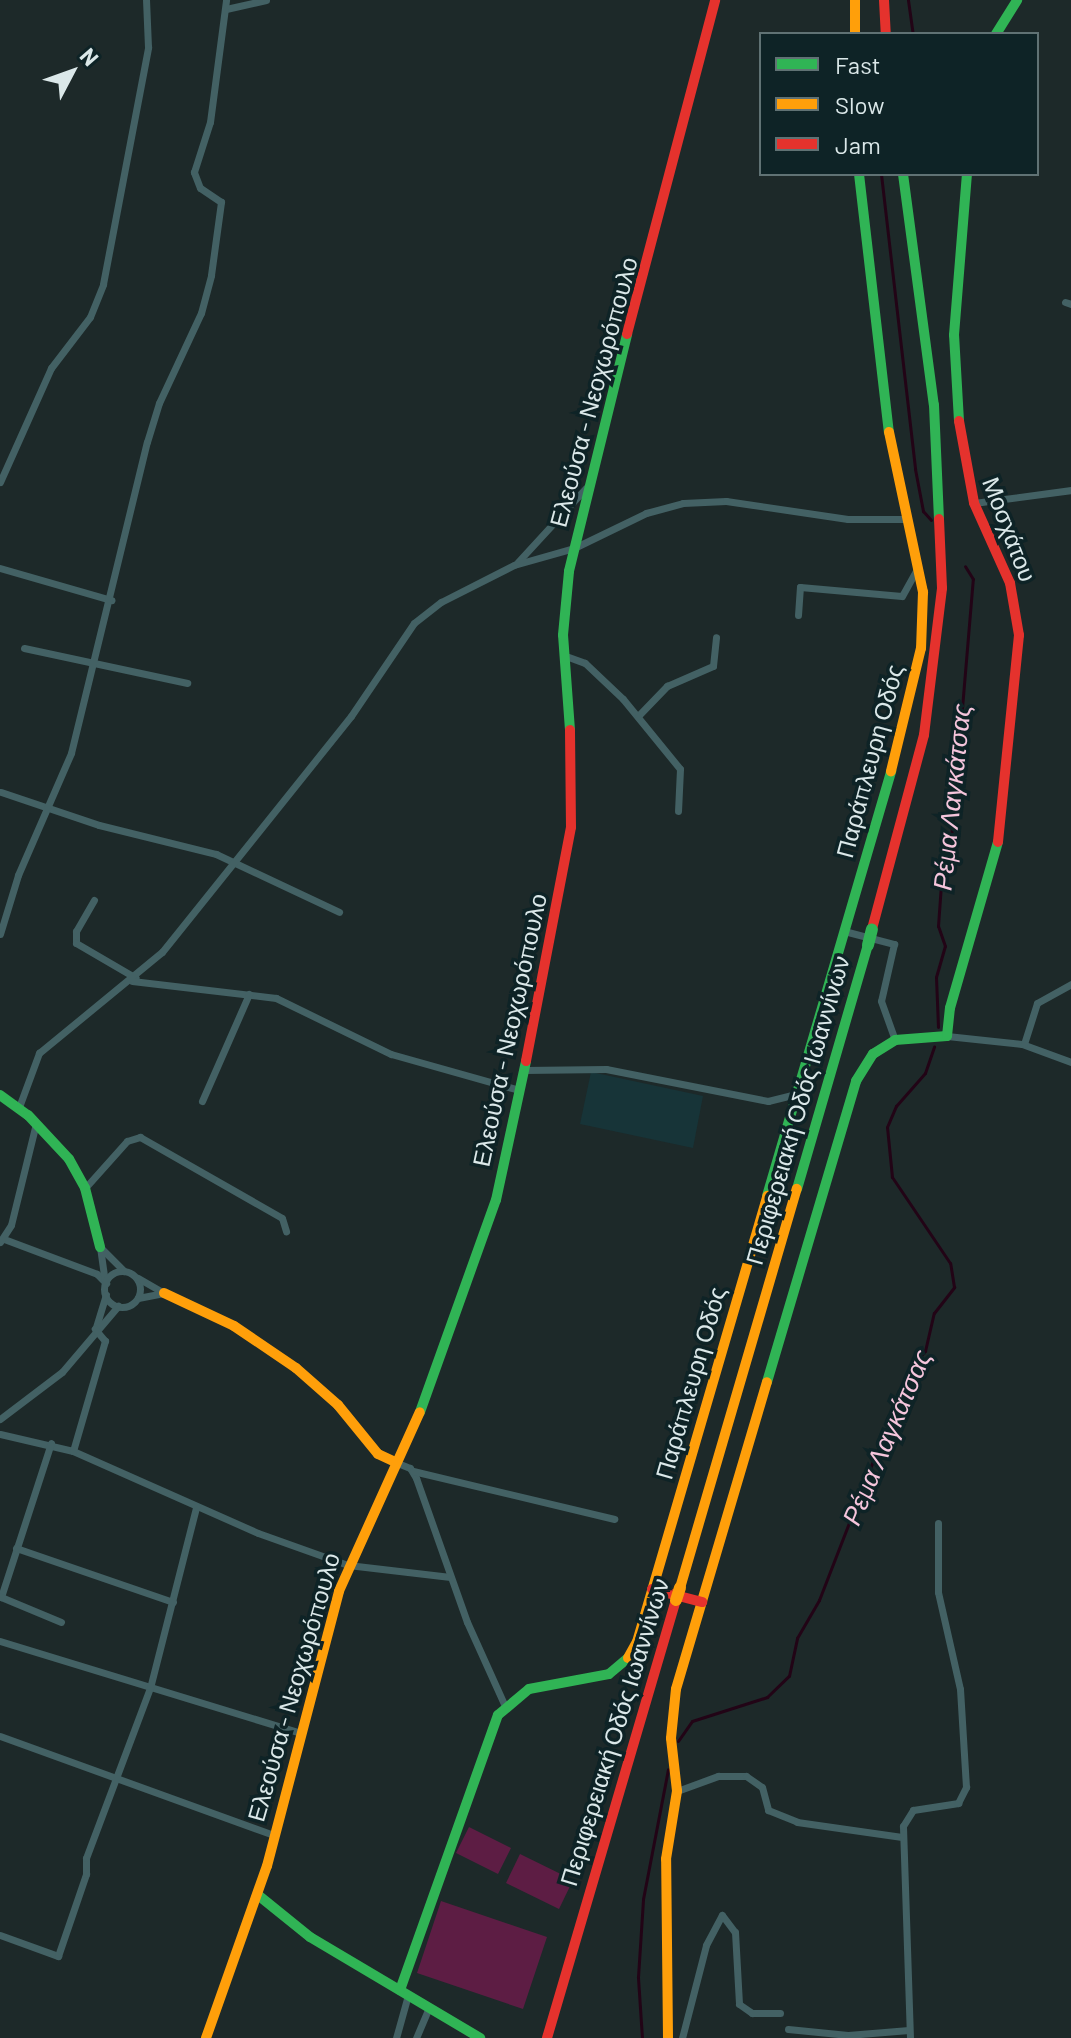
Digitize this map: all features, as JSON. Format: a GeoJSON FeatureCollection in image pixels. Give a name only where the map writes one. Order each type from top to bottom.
{"type":"FeatureCollection","features":[{"type":"Feature","properties":{"kind":"main road","name":"Ελεούσα - Νεοχωρόπουλο"},"geometry":{"type":"LineString","coordinates":[[206,2038],[258,1895],[348,1565],[431,1386],[481,1250],[524,1070],[571,827],[572,762],[563,655],[566,586],[588,487],[676,164],[715,0]]}},
{"type":"Feature","properties":{"kind":"main road"},"geometry":{"type":"LineString","coordinates":[[855,0],[855,32]]}},
{"type":"Feature","properties":{"kind":"main road"},"geometry":{"type":"LineString","coordinates":[[884,0],[886,32]]}},
{"type":"Feature","properties":{"kind":"main road"},"geometry":{"type":"LineString","coordinates":[[997,32],[1017,0]]}},
{"type":"Feature","properties":{"kind":"main road","name":"Παράπλευρη Οδός"},"geometry":{"type":"LineString","coordinates":[[505,1706],[529,1689],[602,1676],[622,1665],[637,1642],[844,931],[918,662],[924,614],[920,566],[906,519],[888,429],[859,176]]}},
{"type":"Feature","properties":{"kind":"main road","name":"Περιφερειακή Οδός Ιωαννίνων"},"geometry":{"type":"LineString","coordinates":[[546,2035],[868,945],[918,764],[936,664],[942,588],[934,405],[903,176]]}},
{"type":"Feature","properties":{"kind":"main road","name":"Μοσχάτου"},"geometry":{"type":"LineString","coordinates":[[947,1036],[950,1008],[995,865],[1019,645],[1007,574],[974,503],[960,437],[954,335],[967,176]]}},
{"type":"Feature","properties":{"kind":"main road"},"geometry":{"type":"LineString","coordinates":[[668,2038],[666,1859],[677,1791],[674,1701],[853,1091],[869,1059],[895,1040],[947,1036]]}},
{"type":"Feature","properties":{"kind":"main road"},"geometry":{"type":"LineString","coordinates":[[0,1095],[19,1107],[69,1159],[85,1188],[100,1247]]}},
{"type":"Feature","properties":{"kind":"main road"},"geometry":{"type":"LineString","coordinates":[[164,1293],[234,1326],[296,1368],[338,1405],[378,1454],[395,1462]]}},
{"type":"Feature","properties":{"kind":"main road"},"geometry":{"type":"LineString","coordinates":[[652,1589],[702,1602]]}},
{"type":"Feature","properties":{"kind":"main road"},"geometry":{"type":"LineString","coordinates":[[404,1993],[490,1732],[505,1706]]}},
{"type":"Feature","properties":{"kind":"main road"},"geometry":{"type":"LineString","coordinates":[[258,1895],[310,1937],[480,2038]]}},
{"type":"Feature","properties":{"kind":"street"},"geometry":{"type":"LineString","coordinates":[[0,482],[51,368],[90,317],[103,284],[148,47],[146,0]]}},
{"type":"Feature","properties":{"kind":"street"},"geometry":{"type":"LineString","coordinates":[[0,934],[45,808],[71,753],[96,664],[155,416],[201,313],[211,275],[221,202],[200,188],[194,175],[210,122],[226,0]]}},
{"type":"Feature","properties":{"kind":"street"},"geometry":{"type":"LineString","coordinates":[[226,9],[266,0]]}},
{"type":"Feature","properties":{"kind":"street"},"geometry":{"type":"LineString","coordinates":[[514,565],[588,487]]}},
{"type":"Feature","properties":{"kind":"street"},"geometry":{"type":"LineString","coordinates":[[974,503],[1071,490]]}},
{"type":"Feature","properties":{"kind":"street"},"geometry":{"type":"LineString","coordinates":[[19,1107],[39,1053],[134,979],[237,864],[414,623],[441,602],[514,565],[574,548],[646,513],[683,503],[726,501],[848,519],[906,519]]}},
{"type":"Feature","properties":{"kind":"street"},"geometry":{"type":"LineString","coordinates":[[798,615],[800,587],[902,596],[920,566]]}},
{"type":"Feature","properties":{"kind":"street"},"geometry":{"type":"LineString","coordinates":[[0,568],[111,600]]}},
{"type":"Feature","properties":{"kind":"street"},"geometry":{"type":"LineString","coordinates":[[638,716],[667,686],[713,666],[716,637]]}},
{"type":"Feature","properties":{"kind":"street"},"geometry":{"type":"LineString","coordinates":[[24,648],[187,683]]}},
{"type":"Feature","properties":{"kind":"street"},"geometry":{"type":"LineString","coordinates":[[563,655],[585,663],[638,716],[682,772],[678,811]]}},
{"type":"Feature","properties":{"kind":"street"},"geometry":{"type":"LineString","coordinates":[[1,792],[45,808],[237,864],[339,912]]}},
{"type":"Feature","properties":{"kind":"street"},"geometry":{"type":"LineString","coordinates":[[94,900],[76,931],[76,943],[134,979],[276,998],[391,1054],[519,1090]]}},
{"type":"Feature","properties":{"kind":"street"},"geometry":{"type":"LineString","coordinates":[[844,931],[894,944],[881,1001],[895,1040]]}},
{"type":"Feature","properties":{"kind":"street"},"geometry":{"type":"LineString","coordinates":[[1024,1044],[1037,1003],[1071,984]]}},
{"type":"Feature","properties":{"kind":"street"},"geometry":{"type":"LineString","coordinates":[[202,1101],[249,994]]}},
{"type":"Feature","properties":{"kind":"street"},"geometry":{"type":"LineString","coordinates":[[947,1036],[1024,1044],[1071,1062]]}},
{"type":"Feature","properties":{"kind":"street"},"geometry":{"type":"LineString","coordinates":[[524,1070],[606,1069],[768,1101],[797,1094]]}},
{"type":"Feature","properties":{"kind":"street"},"geometry":{"type":"LineString","coordinates":[[36,1123],[2,1241],[97,1274],[106,1283]]}},
{"type":"Feature","properties":{"kind":"street"},"geometry":{"type":"LineString","coordinates":[[85,1188],[127,1141],[140,1137],[282,1218],[286,1231]]}},
{"type":"Feature","properties":{"kind":"street"},"geometry":{"type":"LineString","coordinates":[[100,1247],[125,1271],[164,1293]]}},
{"type":"Feature","properties":{"kind":"street"},"geometry":{"type":"LineString","coordinates":[[95,1329],[106,1295],[100,1247]]}},
{"type":"Feature","properties":{"kind":"street"},"geometry":{"type":"LineString","coordinates":[[106,1283],[125,1271]]}},
{"type":"Feature","properties":{"kind":"street"},"geometry":{"type":"LineString","coordinates":[[135,1276],[138,1298]]}},
{"type":"Feature","properties":{"kind":"street"},"geometry":{"type":"LineString","coordinates":[[0,1419],[62,1372],[95,1329],[118,1306],[164,1293]]}},
{"type":"Feature","properties":{"kind":"street"},"geometry":{"type":"LineString","coordinates":[[106,1295],[118,1306]]}},
{"type":"Feature","properties":{"kind":"street"},"geometry":{"type":"LineString","coordinates":[[73,1451],[105,1341],[95,1329]]}},
{"type":"Feature","properties":{"kind":"street"},"geometry":{"type":"LineString","coordinates":[[0,1434],[51,1443],[73,1451],[196,1507],[348,1565],[450,1577]]}},
{"type":"Feature","properties":{"kind":"street"},"geometry":{"type":"LineString","coordinates":[[51,1443],[1,1599],[61,1622]]}},
{"type":"Feature","properties":{"kind":"street"},"geometry":{"type":"LineString","coordinates":[[395,1462],[413,1471],[614,1519]]}},
{"type":"Feature","properties":{"kind":"street"},"geometry":{"type":"LineString","coordinates":[[413,1471],[491,1684],[505,1706]]}},
{"type":"Feature","properties":{"kind":"street"},"geometry":{"type":"LineString","coordinates":[[0,1935],[58,1956],[150,1688],[196,1507]]}},
{"type":"Feature","properties":{"kind":"street"},"geometry":{"type":"LineString","coordinates":[[788,2029],[856,2035],[910,2034],[902,1837],[911,1811],[956,1805],[966,1791],[960,1689],[938,1592],[938,1523]]}},
{"type":"Feature","properties":{"kind":"street"},"geometry":{"type":"LineString","coordinates":[[16,1548],[173,1602]]}},
{"type":"Feature","properties":{"kind":"street"},"geometry":{"type":"LineString","coordinates":[[0,1641],[301,1733]]}},
{"type":"Feature","properties":{"kind":"street"},"geometry":{"type":"LineString","coordinates":[[0,1736],[118,1776],[274,1835]]}},
{"type":"Feature","properties":{"kind":"street"},"geometry":{"type":"LineString","coordinates":[[677,1791],[710,1777],[746,1776],[762,1787],[768,1810],[786,1818],[902,1837]]}},
{"type":"Feature","properties":{"kind":"street"},"geometry":{"type":"LineString","coordinates":[[682,2038],[706,1945],[722,1915],[735,1932],[739,2004],[752,2013],[780,2013]]}},
{"type":"Feature","properties":{"kind":"street"},"geometry":{"type":"LineString","coordinates":[[396,2038],[404,1993]]}},
{"type":"Feature","properties":{"kind":"street"},"geometry":{"type":"LineString","coordinates":[[416,2038],[429,2008]]}},
{"type":"Feature","properties":{"kind":"shaded area"},"geometry":{"type":"Polygon","coordinates":[[[591,1072],[703,1096],[693,1148],[580,1124],[591,1072]]]}},
{"type":"Feature","properties":{"kind":"shaded area"},"geometry":{"type":"Polygon","coordinates":[[[469,1827],[511,1848],[498,1874],[456,1853],[469,1827]]]}},
{"type":"Feature","properties":{"kind":"shaded area"},"geometry":{"type":"Polygon","coordinates":[[[520,1854],[573,1880],[559,1909],[506,1883],[520,1854]]]}},
{"type":"Feature","properties":{"kind":"shaded area"},"geometry":{"type":"Polygon","coordinates":[[[441,1901],[547,1937],[523,2009],[417,1973],[441,1901]]]}},
{"type":"Feature","properties":{"kind":"waterway","name":"Ρέμα Λαγκάτσας"},"geometry":{"type":"LineString","coordinates":[[908,0],[913,32]]}},
{"type":"Feature","properties":{"kind":"waterway","name":"Ρέμα Λαγκάτσας"},"geometry":{"type":"LineString","coordinates":[[881,176],[915,469],[923,511],[931,520]]}},
{"type":"Feature","properties":{"kind":"waterway","name":"Ρέμα Λαγκάτσας"},"geometry":{"type":"LineString","coordinates":[[938,1027],[936,977],[945,946],[938,926],[942,870],[951,839],[973,579],[965,566]]}},
{"type":"Feature","properties":{"kind":"waterway","name":"Ρέμα Λαγκάτσας"},"geometry":{"type":"LineString","coordinates":[[678,1741],[692,1721],[767,1697],[789,1676],[797,1638],[819,1600],[876,1453],[897,1421],[910,1368],[925,1351],[934,1313],[954,1287],[950,1263],[892,1177],[887,1127],[896,1106],[925,1073],[934,1047]]}},
{"type":"Feature","properties":{"kind":"waterway","name":"Ρέμα Λαγκάτσας"},"geometry":{"type":"LineString","coordinates":[[642,2038],[638,1977],[643,1899],[668,1769]]}},
{"type":"Feature","properties":{"kind":"traffic: fast"},"geometry":{"type":"LineString","coordinates":[[997,32],[1017,0]]}},
{"type":"Feature","properties":{"kind":"traffic: fast"},"geometry":{"type":"LineString","coordinates":[[859,176],[889,432]]}},
{"type":"Feature","properties":{"kind":"traffic: fast"},"geometry":{"type":"LineString","coordinates":[[903,176],[934,405],[939,519]]}},
{"type":"Feature","properties":{"kind":"traffic: fast"},"geometry":{"type":"LineString","coordinates":[[959,421],[954,335],[967,176]]}},
{"type":"Feature","properties":{"kind":"traffic: fast"},"geometry":{"type":"LineString","coordinates":[[570,730],[563,635],[569,571],[627,334]]}},
{"type":"Feature","properties":{"kind":"traffic: fast"},"geometry":{"type":"LineString","coordinates":[[767,1196],[891,771]]}},
{"type":"Feature","properties":{"kind":"traffic: fast"},"geometry":{"type":"LineString","coordinates":[[767,1382],[856,1081],[873,1054],[895,1040],[947,1036],[950,1008],[998,842]]}},
{"type":"Feature","properties":{"kind":"traffic: fast"},"geometry":{"type":"LineString","coordinates":[[868,945],[872,929]]}},
{"type":"Feature","properties":{"kind":"traffic: fast"},"geometry":{"type":"LineString","coordinates":[[797,1189],[868,945]]}},
{"type":"Feature","properties":{"kind":"traffic: fast"},"geometry":{"type":"LineString","coordinates":[[420,1412],[496,1200],[526,1061]]}},
{"type":"Feature","properties":{"kind":"traffic: fast"},"geometry":{"type":"LineString","coordinates":[[0,1095],[28,1115],[69,1159],[85,1188],[100,1247]]}},
{"type":"Feature","properties":{"kind":"traffic: fast"},"geometry":{"type":"LineString","coordinates":[[400,1990],[498,1715],[529,1689],[609,1674],[628,1658]]}},
{"type":"Feature","properties":{"kind":"traffic: fast"},"geometry":{"type":"LineString","coordinates":[[258,1895],[310,1937],[480,2038]]}},
{"type":"Feature","properties":{"kind":"traffic: slow"},"geometry":{"type":"LineString","coordinates":[[855,0],[855,32]]}},
{"type":"Feature","properties":{"kind":"traffic: slow"},"geometry":{"type":"LineString","coordinates":[[889,432],[923,592],[921,648],[891,771]]}},
{"type":"Feature","properties":{"kind":"traffic: slow"},"geometry":{"type":"LineString","coordinates":[[680,1588],[797,1189]]}},
{"type":"Feature","properties":{"kind":"traffic: slow"},"geometry":{"type":"LineString","coordinates":[[628,1658],[637,1642],[767,1196]]}},
{"type":"Feature","properties":{"kind":"traffic: slow"},"geometry":{"type":"LineString","coordinates":[[164,1293],[234,1326],[296,1368],[338,1405],[378,1454],[395,1462]]}},
{"type":"Feature","properties":{"kind":"traffic: slow"},"geometry":{"type":"LineString","coordinates":[[668,2038],[666,1859],[677,1791],[671,1738],[676,1689],[767,1382]]}},
{"type":"Feature","properties":{"kind":"traffic: slow"},"geometry":{"type":"LineString","coordinates":[[206,2038],[267,1866],[339,1591],[420,1412]]}},
{"type":"Feature","properties":{"kind":"traffic: slow"},"geometry":{"type":"LineString","coordinates":[[676,1600],[680,1588]]}},
{"type":"Feature","properties":{"kind":"traffic: jam"},"geometry":{"type":"LineString","coordinates":[[627,334],[715,0]]}},
{"type":"Feature","properties":{"kind":"traffic: jam"},"geometry":{"type":"LineString","coordinates":[[884,0],[886,32]]}},
{"type":"Feature","properties":{"kind":"traffic: jam"},"geometry":{"type":"LineString","coordinates":[[959,421],[974,503],[1010,583],[1019,635],[998,842]]}},
{"type":"Feature","properties":{"kind":"traffic: jam"},"geometry":{"type":"LineString","coordinates":[[872,929],[924,735],[942,588],[939,519]]}},
{"type":"Feature","properties":{"kind":"traffic: jam"},"geometry":{"type":"LineString","coordinates":[[526,1061],[571,827],[570,730]]}},
{"type":"Feature","properties":{"kind":"traffic: jam"},"geometry":{"type":"LineString","coordinates":[[652,1589],[702,1602]]}},
{"type":"Feature","properties":{"kind":"traffic: jam"},"geometry":{"type":"LineString","coordinates":[[547,2038],[676,1600]]}}]}
